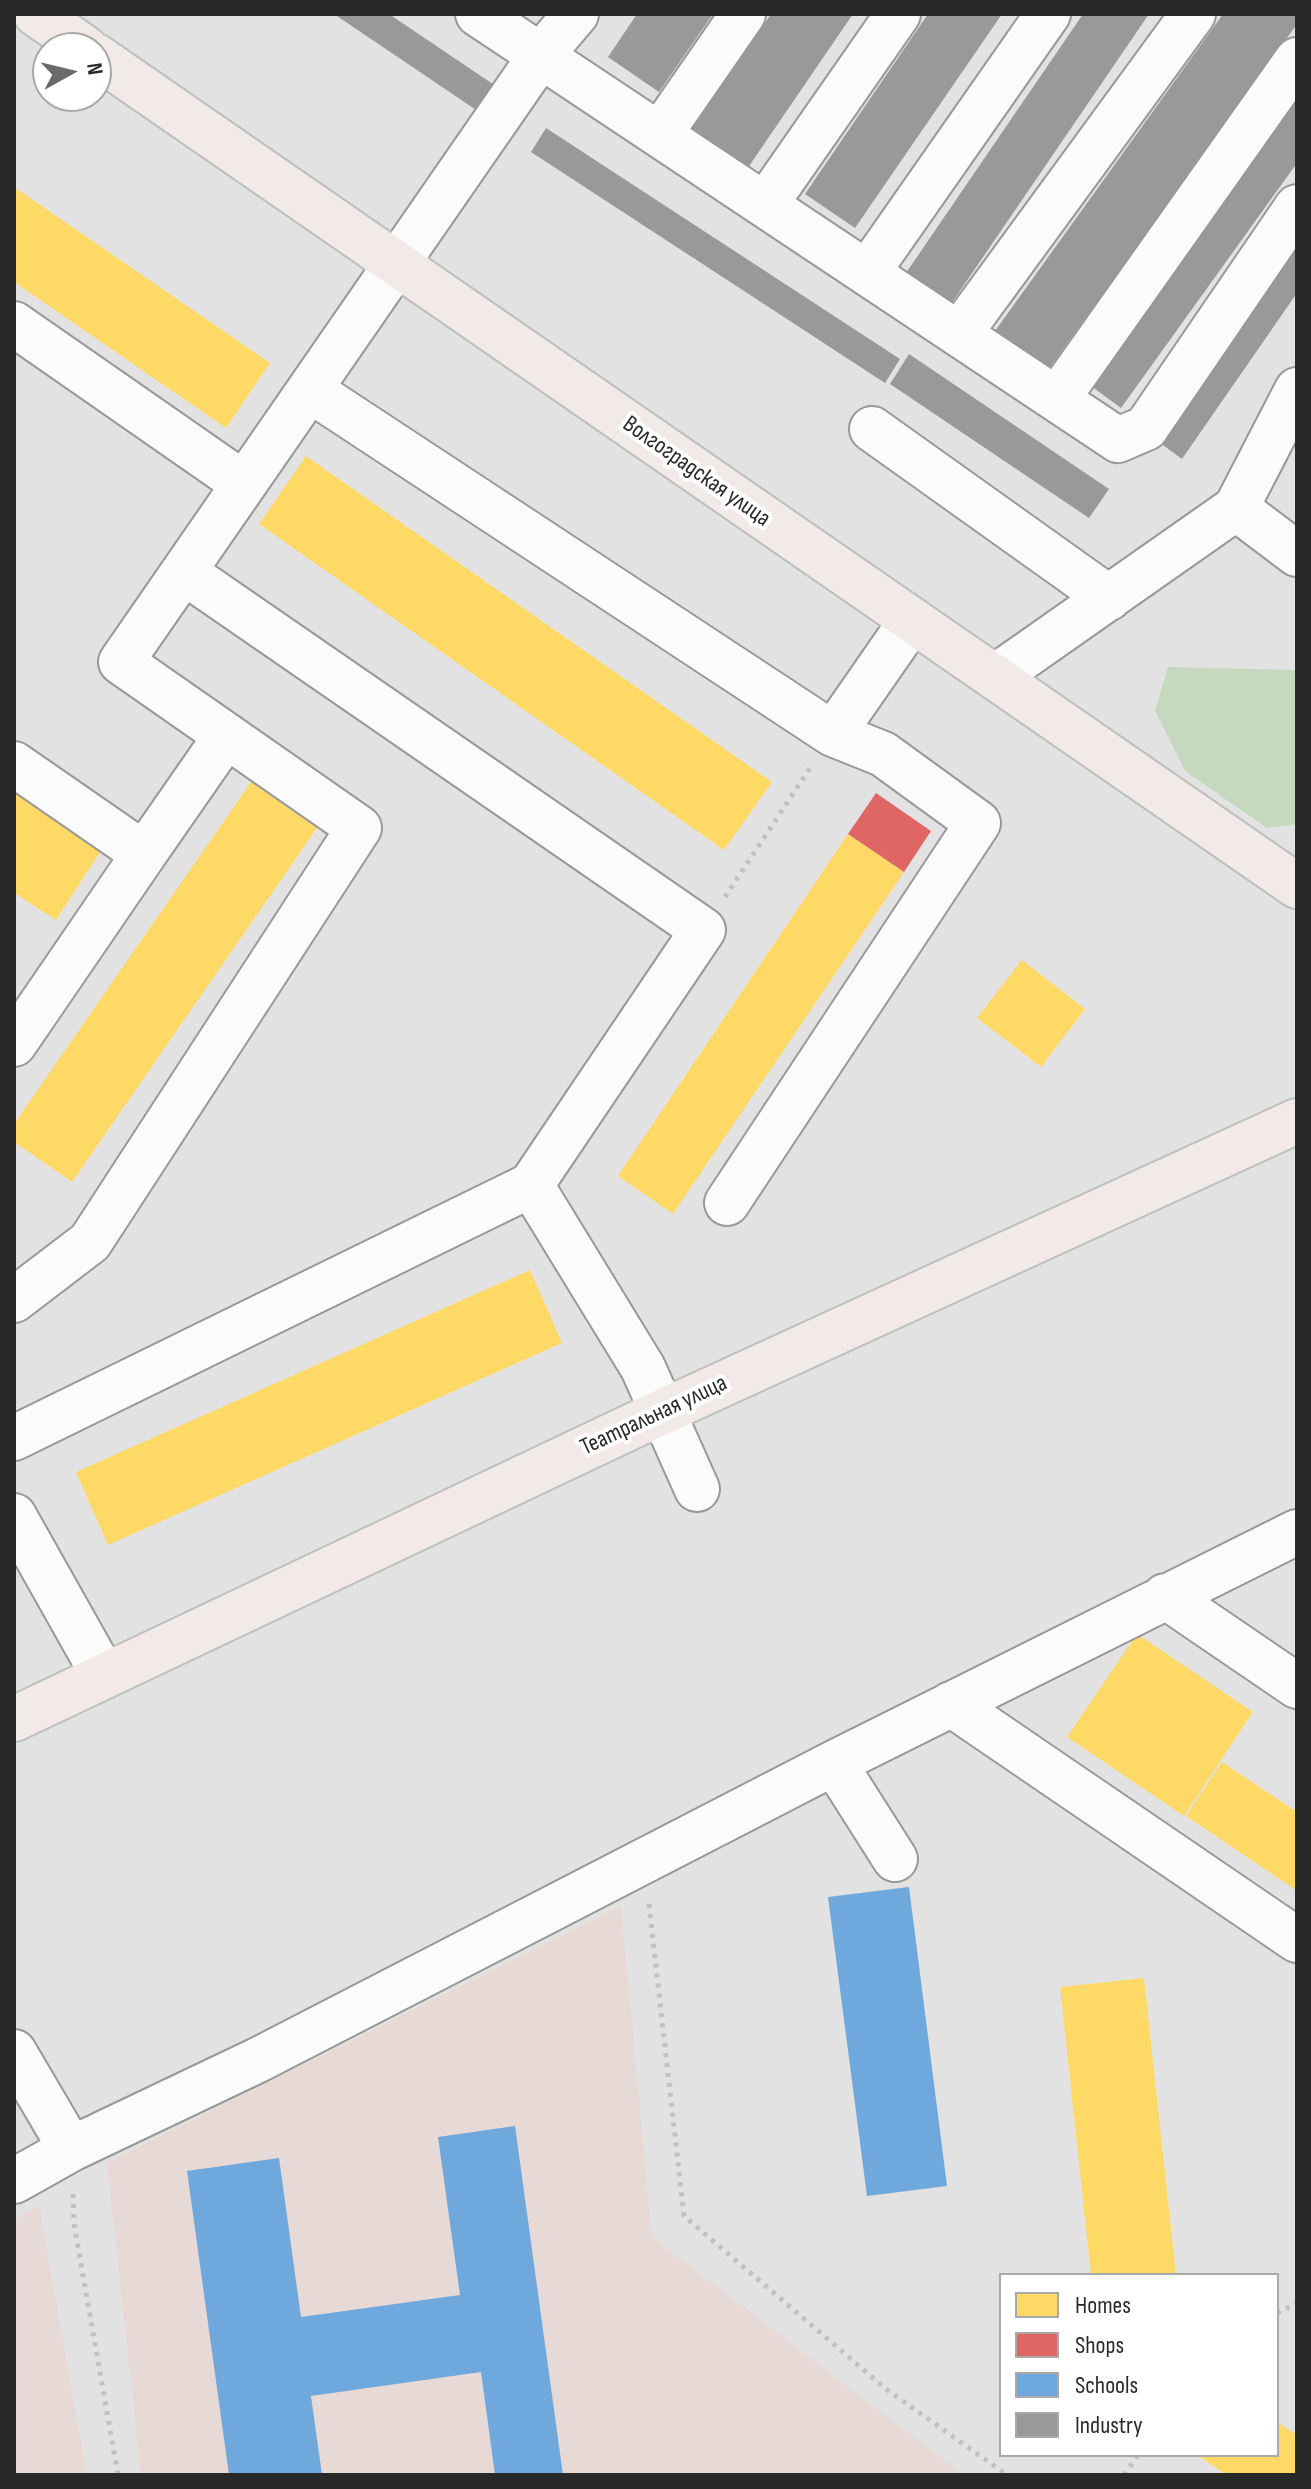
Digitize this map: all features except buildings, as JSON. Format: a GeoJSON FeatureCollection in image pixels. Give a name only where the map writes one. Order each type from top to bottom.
{"type":"FeatureCollection","features":[{"type":"Feature","properties":{"kind":"main road"},"geometry":{"type":"LineString","coordinates":[[36,14],[62,32]]}},
{"type":"Feature","properties":{"kind":"main road","name":"Волгоградская улица"},"geometry":{"type":"LineString","coordinates":[[112,67],[1297,886]]}},
{"type":"Feature","properties":{"kind":"main road","name":"Театральная улица"},"geometry":{"type":"LineString","coordinates":[[14,1719],[662,1412],[1297,1121]]}},
{"type":"Feature","properties":{"kind":"lane"},"geometry":{"type":"LineString","coordinates":[[478,14],[1118,440],[1146,428],[1297,207]]}},
{"type":"Feature","properties":{"kind":"lane"},"geometry":{"type":"LineString","coordinates":[[14,1300],[90,1242],[359,828],[121,662],[541,55],[576,14]]}},
{"type":"Feature","properties":{"kind":"lane"},"geometry":{"type":"LineString","coordinates":[[660,134],[743,14]]}},
{"type":"Feature","properties":{"kind":"lane"},"geometry":{"type":"LineString","coordinates":[[765,205],[898,14]]}},
{"type":"Feature","properties":{"kind":"lane"},"geometry":{"type":"LineString","coordinates":[[867,273],[1048,14]]}},
{"type":"Feature","properties":{"kind":"lane"},"geometry":{"type":"LineString","coordinates":[[959,334],[1193,14]]}},
{"type":"Feature","properties":{"kind":"lane"},"geometry":{"type":"LineString","coordinates":[[1057,399],[1297,60]]}},
{"type":"Feature","properties":{"kind":"lane"},"geometry":{"type":"LineString","coordinates":[[14,324],[244,484]]}},
{"type":"Feature","properties":{"kind":"lane"},"geometry":{"type":"LineString","coordinates":[[310,390],[833,734],[883,754],[978,823],[727,1203]]}},
{"type":"Feature","properties":{"kind":"lane"},"geometry":{"type":"LineString","coordinates":[[995,677],[1236,508],[1297,390]]}},
{"type":"Feature","properties":{"kind":"lane"},"geometry":{"type":"LineString","coordinates":[[872,429],[1109,598]]}},
{"type":"Feature","properties":{"kind":"lane"},"geometry":{"type":"LineString","coordinates":[[1236,508],[1297,554]]}},
{"type":"Feature","properties":{"kind":"lane"},"geometry":{"type":"LineString","coordinates":[[14,1438],[531,1185],[703,930],[184,572]]}},
{"type":"Feature","properties":{"kind":"lane"},"geometry":{"type":"LineString","coordinates":[[833,734],[912,620]]}},
{"type":"Feature","properties":{"kind":"lane"},"geometry":{"type":"LineString","coordinates":[[14,1044],[226,736]]}},
{"type":"Feature","properties":{"kind":"lane"},"geometry":{"type":"LineString","coordinates":[[14,764],[144,854]]}},
{"type":"Feature","properties":{"kind":"lane"},"geometry":{"type":"LineString","coordinates":[[531,1185],[643,1368],[697,1489]]}},
{"type":"Feature","properties":{"kind":"lane"},"geometry":{"type":"LineString","coordinates":[[14,1516],[104,1676]]}},
{"type":"Feature","properties":{"kind":"lane"},"geometry":{"type":"LineString","coordinates":[[14,2181],[71,2149],[258,2060],[1165,1596],[1287,1549]]}},
{"type":"Feature","properties":{"kind":"lane"},"geometry":{"type":"LineString","coordinates":[[1165,1596],[1297,1686]]}},
{"type":"Feature","properties":{"kind":"lane"},"geometry":{"type":"LineString","coordinates":[[951,1704],[1297,1940]]}},
{"type":"Feature","properties":{"kind":"lane"},"geometry":{"type":"LineString","coordinates":[[834,1763],[895,1859]]}},
{"type":"Feature","properties":{"kind":"lane"},"geometry":{"type":"LineString","coordinates":[[14,2052],[71,2149]]}},
{"type":"Feature","properties":{"kind":"path"},"geometry":{"type":"LineString","coordinates":[[703,930],[833,734]]}},
{"type":"Feature","properties":{"kind":"path"},"geometry":{"type":"LineString","coordinates":[[645,1860],[684,2216],[886,2389],[1007,2475]]}},
{"type":"Feature","properties":{"kind":"path"},"geometry":{"type":"LineString","coordinates":[[71,2149],[74,2224],[118,2475]]}},
{"type":"Feature","properties":{"kind":"path"},"geometry":{"type":"LineString","coordinates":[[1279,2312],[1297,2303]]}},
{"type":"Feature","properties":{"kind":"path"},"geometry":{"type":"LineString","coordinates":[[1124,2475],[1137,2457]]}},
{"type":"Feature","properties":{"kind":"shaded area"},"geometry":{"type":"Polygon","coordinates":[[[621,1906],[652,2237],[964,2475],[141,2475],[107,2163],[621,1906]]]}},
{"type":"Feature","properties":{"kind":"shaded area"},"geometry":{"type":"Polygon","coordinates":[[[39,2205],[87,2475],[14,2475],[14,2221],[39,2205]]]}},
{"type":"Feature","properties":{"kind":"green space"},"geometry":{"type":"Polygon","coordinates":[[[1168,667],[1297,670],[1297,824],[1267,828],[1185,771],[1155,711],[1168,667]]]}}]}
